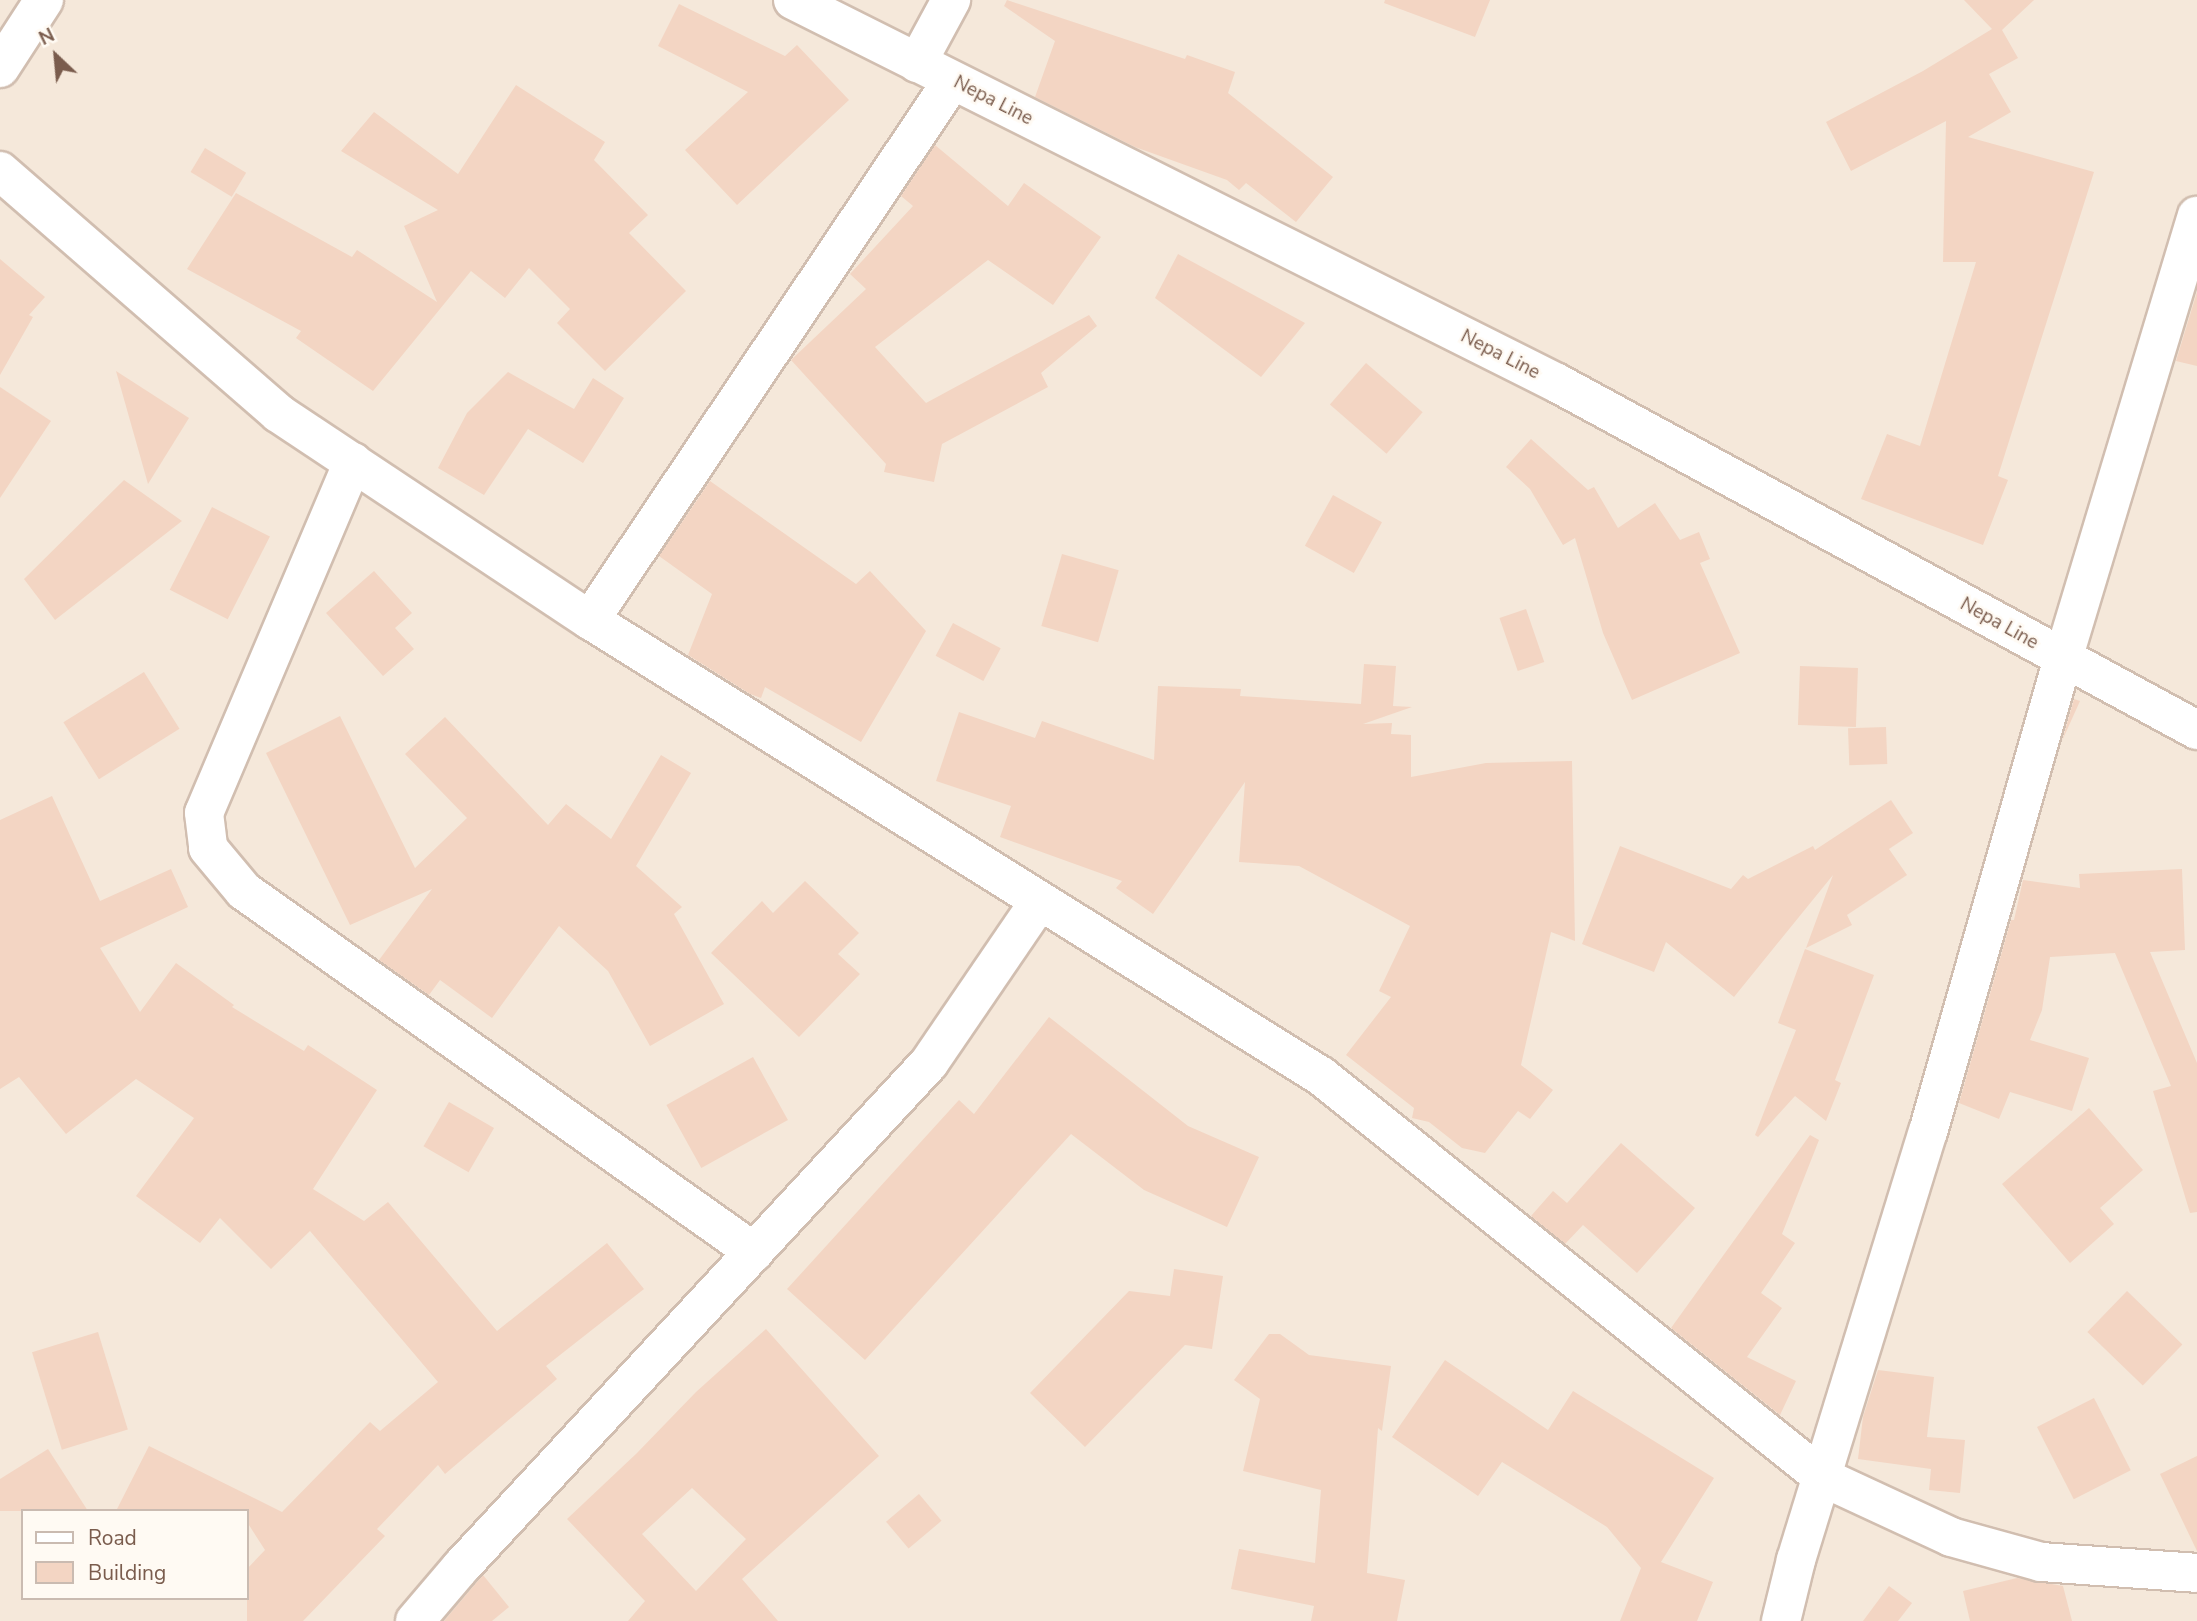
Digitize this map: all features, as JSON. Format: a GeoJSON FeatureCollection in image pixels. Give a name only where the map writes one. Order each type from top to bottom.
{"type":"FeatureCollection","features":[{"type":"Feature","properties":{"kind":"street"},"geometry":{"type":"LineString","coordinates":[[0,68],[44,0]]}},
{"type":"Feature","properties":{"kind":"street","name":"Nepa Line"},"geometry":{"type":"LineString","coordinates":[[793,0],[1557,383],[2197,730]]}},
{"type":"Feature","properties":{"kind":"street"},"geometry":{"type":"LineString","coordinates":[[917,63],[951,0]]}},
{"type":"Feature","properties":{"kind":"street"},"geometry":{"type":"LineString","coordinates":[[590,620],[952,81]]}},
{"type":"Feature","properties":{"kind":"street"},"geometry":{"type":"LineString","coordinates":[[0,171],[278,413],[590,620],[1321,1076],[1822,1477],[1951,1537],[2041,1562],[2197,1573]]}},
{"type":"Feature","properties":{"kind":"street"},"geometry":{"type":"LineString","coordinates":[[1781,1621],[1822,1477],[1928,1132],[2063,659],[2197,216]]}},
{"type":"Feature","properties":{"kind":"street"},"geometry":{"type":"LineString","coordinates":[[353,463],[204,813],[208,848],[244,891],[754,1252]]}},
{"type":"Feature","properties":{"kind":"street"},"geometry":{"type":"LineString","coordinates":[[415,1621],[461,1567],[929,1063],[1039,902]]}},
{"type":"Feature","properties":{"kind":"shaded area"},"geometry":{"type":"Polygon","coordinates":[[[0,0],[2197,0],[2197,1621],[0,1621],[0,0]]]}},
{"type":"Feature","properties":{"kind":"building"},"geometry":{"type":"Polygon","coordinates":[[[1007,0],[1185,59],[1187,55],[1235,72],[1228,93],[1333,177],[1296,222],[1246,183],[1239,190],[1227,180],[1135,147],[1035,97],[1055,41],[1004,6],[1007,0]]]}},
{"type":"Feature","properties":{"kind":"building"},"geometry":{"type":"Polygon","coordinates":[[[1385,0],[1490,0],[1475,37],[1384,3],[1385,0]]]}},
{"type":"Feature","properties":{"kind":"building"},"geometry":{"type":"Polygon","coordinates":[[[1964,0],[2034,0],[2002,30],[2018,58],[1989,74],[2011,112],[1968,137],[2094,172],[1998,476],[2008,480],[1983,545],[1861,499],[1887,434],[1920,446],[1976,262],[1943,262],[1946,121],[1851,171],[1826,122],[1923,71],[1992,29],[1964,0]]]}},
{"type":"Feature","properties":{"kind":"building"},"geometry":{"type":"Polygon","coordinates":[[[679,4],[785,56],[797,45],[849,100],[737,205],[685,150],[748,92],[658,46],[679,4]]]}},
{"type":"Feature","properties":{"kind":"building"},"geometry":{"type":"Polygon","coordinates":[[[516,85],[605,142],[594,160],[648,215],[629,233],[686,291],[605,371],[557,323],[570,309],[529,268],[505,298],[471,271],[373,391],[296,338],[301,331],[187,269],[236,193],[352,257],[357,250],[437,302],[404,226],[438,210],[341,151],[374,112],[458,174],[516,85]]]}},
{"type":"Feature","properties":{"kind":"building"},"geometry":{"type":"Polygon","coordinates":[[[935,145],[1008,206],[1024,183],[1101,237],[1053,305],[988,260],[875,347],[926,403],[1089,315],[1097,326],[1041,373],[1048,387],[942,444],[934,482],[884,472],[886,464],[791,360],[866,289],[850,274],[913,206],[901,196],[935,145]]]}},
{"type":"Feature","properties":{"kind":"building"},"geometry":{"type":"Polygon","coordinates":[[[205,148],[246,173],[232,197],[191,172],[205,148]]]}},
{"type":"Feature","properties":{"kind":"building"},"geometry":{"type":"Polygon","coordinates":[[[1178,254],[1305,323],[1261,377],[1155,298],[1178,254]]]}},
{"type":"Feature","properties":{"kind":"building"},"geometry":{"type":"Polygon","coordinates":[[[0,259],[45,297],[29,315],[33,317],[0,375],[0,259]]]}},
{"type":"Feature","properties":{"kind":"building"},"geometry":{"type":"Polygon","coordinates":[[[2197,292],[2197,366],[2176,361],[2197,292]]]}},
{"type":"Feature","properties":{"kind":"building"},"geometry":{"type":"Polygon","coordinates":[[[1366,363],[1423,412],[1387,454],[1330,405],[1366,363]]]}},
{"type":"Feature","properties":{"kind":"building"},"geometry":{"type":"Polygon","coordinates":[[[116,371],[189,418],[148,484],[116,371]]]}},
{"type":"Feature","properties":{"kind":"building"},"geometry":{"type":"Polygon","coordinates":[[[508,372],[574,409],[593,378],[624,398],[583,463],[528,429],[484,495],[438,468],[467,413],[508,372]]]}},
{"type":"Feature","properties":{"kind":"building"},"geometry":{"type":"Polygon","coordinates":[[[0,387],[51,421],[0,498],[0,387]]]}},
{"type":"Feature","properties":{"kind":"building"},"geometry":{"type":"Polygon","coordinates":[[[1531,439],[1588,490],[1594,487],[1618,528],[1655,503],[1680,540],[1699,532],[1710,559],[1700,563],[1740,653],[1632,700],[1603,633],[1575,538],[1563,545],[1530,489],[1506,467],[1531,439]]]}},
{"type":"Feature","properties":{"kind":"building"},"geometry":{"type":"Polygon","coordinates":[[[124,480],[182,521],[55,620],[24,579],[124,480]]]}},
{"type":"Feature","properties":{"kind":"building"},"geometry":{"type":"Polygon","coordinates":[[[710,481],[856,584],[870,571],[926,631],[861,742],[765,687],[761,698],[750,694],[688,655],[712,594],[659,556],[710,481]]]}},
{"type":"Feature","properties":{"kind":"building"},"geometry":{"type":"Polygon","coordinates":[[[1333,495],[1382,522],[1354,573],[1305,546],[1333,495]]]}},
{"type":"Feature","properties":{"kind":"building"},"geometry":{"type":"Polygon","coordinates":[[[212,507],[270,537],[228,619],[170,590],[212,507]]]}},
{"type":"Feature","properties":{"kind":"building"},"geometry":{"type":"Polygon","coordinates":[[[1062,554],[1119,570],[1098,642],[1041,626],[1062,554]]]}},
{"type":"Feature","properties":{"kind":"building"},"geometry":{"type":"Polygon","coordinates":[[[374,571],[412,613],[395,628],[414,649],[383,676],[326,613],[374,571]]]}},
{"type":"Feature","properties":{"kind":"building"},"geometry":{"type":"Polygon","coordinates":[[[1526,609],[1544,662],[1518,671],[1500,618],[1526,609]]]}},
{"type":"Feature","properties":{"kind":"building"},"geometry":{"type":"Polygon","coordinates":[[[953,623],[1001,648],[983,681],[936,656],[953,623]]]}},
{"type":"Feature","properties":{"kind":"building"},"geometry":{"type":"Polygon","coordinates":[[[1364,664],[1396,666],[1393,706],[1412,707],[1363,724],[1392,723],[1391,734],[1411,735],[1411,777],[1486,763],[1572,761],[1575,941],[1551,932],[1521,1065],[1553,1090],[1530,1119],[1518,1111],[1485,1153],[1462,1148],[1429,1122],[1412,1118],[1414,1108],[1346,1055],[1391,997],[1379,991],[1410,926],[1299,866],[1239,862],[1245,782],[1153,914],[1116,888],[1122,881],[1000,837],[1011,806],[936,781],[959,712],[1035,738],[1042,721],[1154,760],[1158,686],[1241,689],[1240,696],[1361,704],[1364,664]]]}},
{"type":"Feature","properties":{"kind":"building"},"geometry":{"type":"Polygon","coordinates":[[[1800,666],[1858,668],[1856,727],[1798,725],[1800,666]]]}},
{"type":"Feature","properties":{"kind":"building"},"geometry":{"type":"Polygon","coordinates":[[[144,672],[180,729],[99,779],[63,722],[144,672]]]}},
{"type":"Feature","properties":{"kind":"building"},"geometry":{"type":"Polygon","coordinates":[[[2074,699],[2080,701],[2062,741],[2074,699]]]}},
{"type":"Feature","properties":{"kind":"building"},"geometry":{"type":"Polygon","coordinates":[[[340,716],[415,868],[467,818],[405,754],[445,717],[548,825],[566,804],[611,839],[661,755],[691,773],[636,866],[682,907],[674,914],[724,1004],[650,1046],[608,971],[559,926],[492,1018],[440,980],[429,995],[379,960],[432,889],[350,925],[266,753],[340,716]]]}},
{"type":"Feature","properties":{"kind":"building"},"geometry":{"type":"Polygon","coordinates":[[[1886,727],[1887,764],[1849,765],[1848,728],[1886,727]]]}},
{"type":"Feature","properties":{"kind":"building"},"geometry":{"type":"Polygon","coordinates":[[[52,796],[100,901],[171,869],[188,907],[100,948],[140,1012],[176,963],[234,1005],[232,1007],[304,1051],[308,1045],[377,1090],[313,1189],[364,1221],[388,1202],[497,1331],[607,1243],[644,1289],[546,1366],[557,1379],[445,1474],[438,1465],[377,1529],[385,1536],[303,1621],[247,1621],[248,1568],[265,1550],[248,1524],[248,1509],[117,1509],[149,1446],[282,1512],[370,1422],[380,1431],[438,1382],[310,1231],[271,1269],[220,1218],[200,1243],[136,1196],[194,1118],[136,1079],[66,1134],[19,1077],[0,1089],[0,820],[52,796]]]}},
{"type":"Feature","properties":{"kind":"building"},"geometry":{"type":"Polygon","coordinates":[[[1891,800],[1913,833],[1889,849],[1907,875],[1847,915],[1852,925],[1806,948],[1833,875],[1734,997],[1666,942],[1654,972],[1582,944],[1620,846],[1731,889],[1743,875],[1748,879],[1813,846],[1815,850],[1891,800]]]}},
{"type":"Feature","properties":{"kind":"building"},"geometry":{"type":"Polygon","coordinates":[[[2182,869],[2185,950],[2150,952],[2197,1063],[2197,1212],[2190,1213],[2153,1091],[2171,1086],[2115,953],[2050,957],[2042,1010],[2030,1040],[2089,1058],[2072,1111],[2010,1092],[1999,1119],[1959,1103],[2011,920],[2014,920],[2023,880],[2080,888],[2079,874],[2182,869]]]}},
{"type":"Feature","properties":{"kind":"building"},"geometry":{"type":"Polygon","coordinates":[[[805,881],[859,933],[838,954],[860,974],[799,1037],[711,953],[762,901],[773,913],[805,881]]]}},
{"type":"Feature","properties":{"kind":"building"},"geometry":{"type":"Polygon","coordinates":[[[1805,949],[1874,975],[1835,1080],[1841,1083],[1826,1121],[1795,1096],[1758,1137],[1755,1135],[1796,1030],[1778,1023],[1805,949]]]}},
{"type":"Feature","properties":{"kind":"building"},"geometry":{"type":"Polygon","coordinates":[[[1049,1017],[1188,1126],[1259,1157],[1227,1227],[1144,1190],[1071,1134],[865,1360],[787,1289],[959,1100],[974,1114],[1049,1017]]]}},
{"type":"Feature","properties":{"kind":"building"},"geometry":{"type":"Polygon","coordinates":[[[753,1057],[788,1120],[701,1168],[666,1105],[753,1057]]]}},
{"type":"Feature","properties":{"kind":"building"},"geometry":{"type":"Polygon","coordinates":[[[449,1102],[494,1128],[469,1172],[424,1146],[449,1102]]]}},
{"type":"Feature","properties":{"kind":"building"},"geometry":{"type":"Polygon","coordinates":[[[2089,1108],[2143,1170],[2100,1208],[2114,1224],[2070,1263],[2002,1184],[2089,1108]]]}},
{"type":"Feature","properties":{"kind":"building"},"geometry":{"type":"Polygon","coordinates":[[[1810,1135],[1819,1140],[1782,1234],[1795,1243],[1761,1293],[1782,1308],[1747,1357],[1796,1381],[1780,1415],[1671,1328],[1810,1135]]]}},
{"type":"Feature","properties":{"kind":"building"},"geometry":{"type":"Polygon","coordinates":[[[1621,1143],[1695,1208],[1637,1273],[1583,1225],[1565,1244],[1531,1216],[1553,1191],[1567,1203],[1621,1143]]]}},
{"type":"Feature","properties":{"kind":"building"},"geometry":{"type":"Polygon","coordinates":[[[1174,1269],[1223,1276],[1212,1349],[1185,1345],[1085,1447],[1030,1393],[1129,1291],[1170,1296],[1174,1269]]]}},
{"type":"Feature","properties":{"kind":"building"},"geometry":{"type":"Polygon","coordinates":[[[2127,1291],[2182,1344],[2143,1385],[2087,1332],[2127,1291]]]}},
{"type":"Feature","properties":{"kind":"building"},"geometry":{"type":"Polygon","coordinates":[[[766,1329],[879,1456],[742,1579],[778,1621],[628,1621],[645,1601],[567,1519],[696,1392],[766,1329]],[[692,1488],[642,1534],[696,1591],[746,1539],[692,1488]]]}},
{"type":"Feature","properties":{"kind":"building"},"geometry":{"type":"Polygon","coordinates":[[[98,1332],[128,1430],[62,1450],[32,1352],[98,1332]]]}},
{"type":"Feature","properties":{"kind":"building"},"geometry":{"type":"Polygon","coordinates":[[[1269,1334],[1280,1334],[1309,1355],[1391,1366],[1382,1431],[1378,1428],[1367,1573],[1405,1580],[1397,1621],[1311,1621],[1314,1606],[1231,1589],[1239,1549],[1315,1563],[1321,1490],[1243,1471],[1260,1399],[1234,1380],[1269,1334]]]}},
{"type":"Feature","properties":{"kind":"building"},"geometry":{"type":"Polygon","coordinates":[[[1445,1360],[1548,1430],[1573,1391],[1714,1478],[1661,1562],[1713,1582],[1697,1621],[1620,1621],[1641,1568],[1607,1527],[1502,1462],[1478,1496],[1392,1437],[1445,1360]]]}},
{"type":"Feature","properties":{"kind":"building"},"geometry":{"type":"Polygon","coordinates":[[[1878,1370],[1934,1377],[1927,1437],[1965,1440],[1960,1493],[1929,1490],[1931,1469],[1858,1459],[1863,1417],[1878,1370]]]}},
{"type":"Feature","properties":{"kind":"building"},"geometry":{"type":"Polygon","coordinates":[[[2094,1398],[2131,1470],[2074,1499],[2037,1427],[2094,1398]]]}},
{"type":"Feature","properties":{"kind":"building"},"geometry":{"type":"Polygon","coordinates":[[[48,1449],[87,1509],[0,1511],[0,1479],[48,1449]]]}},
{"type":"Feature","properties":{"kind":"building"},"geometry":{"type":"Polygon","coordinates":[[[2197,1456],[2197,1551],[2160,1474],[2197,1456]]]}},
{"type":"Feature","properties":{"kind":"building"},"geometry":{"type":"Polygon","coordinates":[[[919,1494],[941,1521],[909,1548],[886,1522],[919,1494]]]}},
{"type":"Feature","properties":{"kind":"building"},"geometry":{"type":"Polygon","coordinates":[[[483,1575],[509,1607],[492,1621],[444,1621],[483,1575]]]}},
{"type":"Feature","properties":{"kind":"building"},"geometry":{"type":"Polygon","coordinates":[[[2017,1578],[2063,1586],[2072,1621],[1970,1621],[1963,1591],[2017,1578]]]}},
{"type":"Feature","properties":{"kind":"building"},"geometry":{"type":"Polygon","coordinates":[[[1889,1586],[1912,1603],[1898,1621],[1863,1621],[1889,1586]]]}}]}
